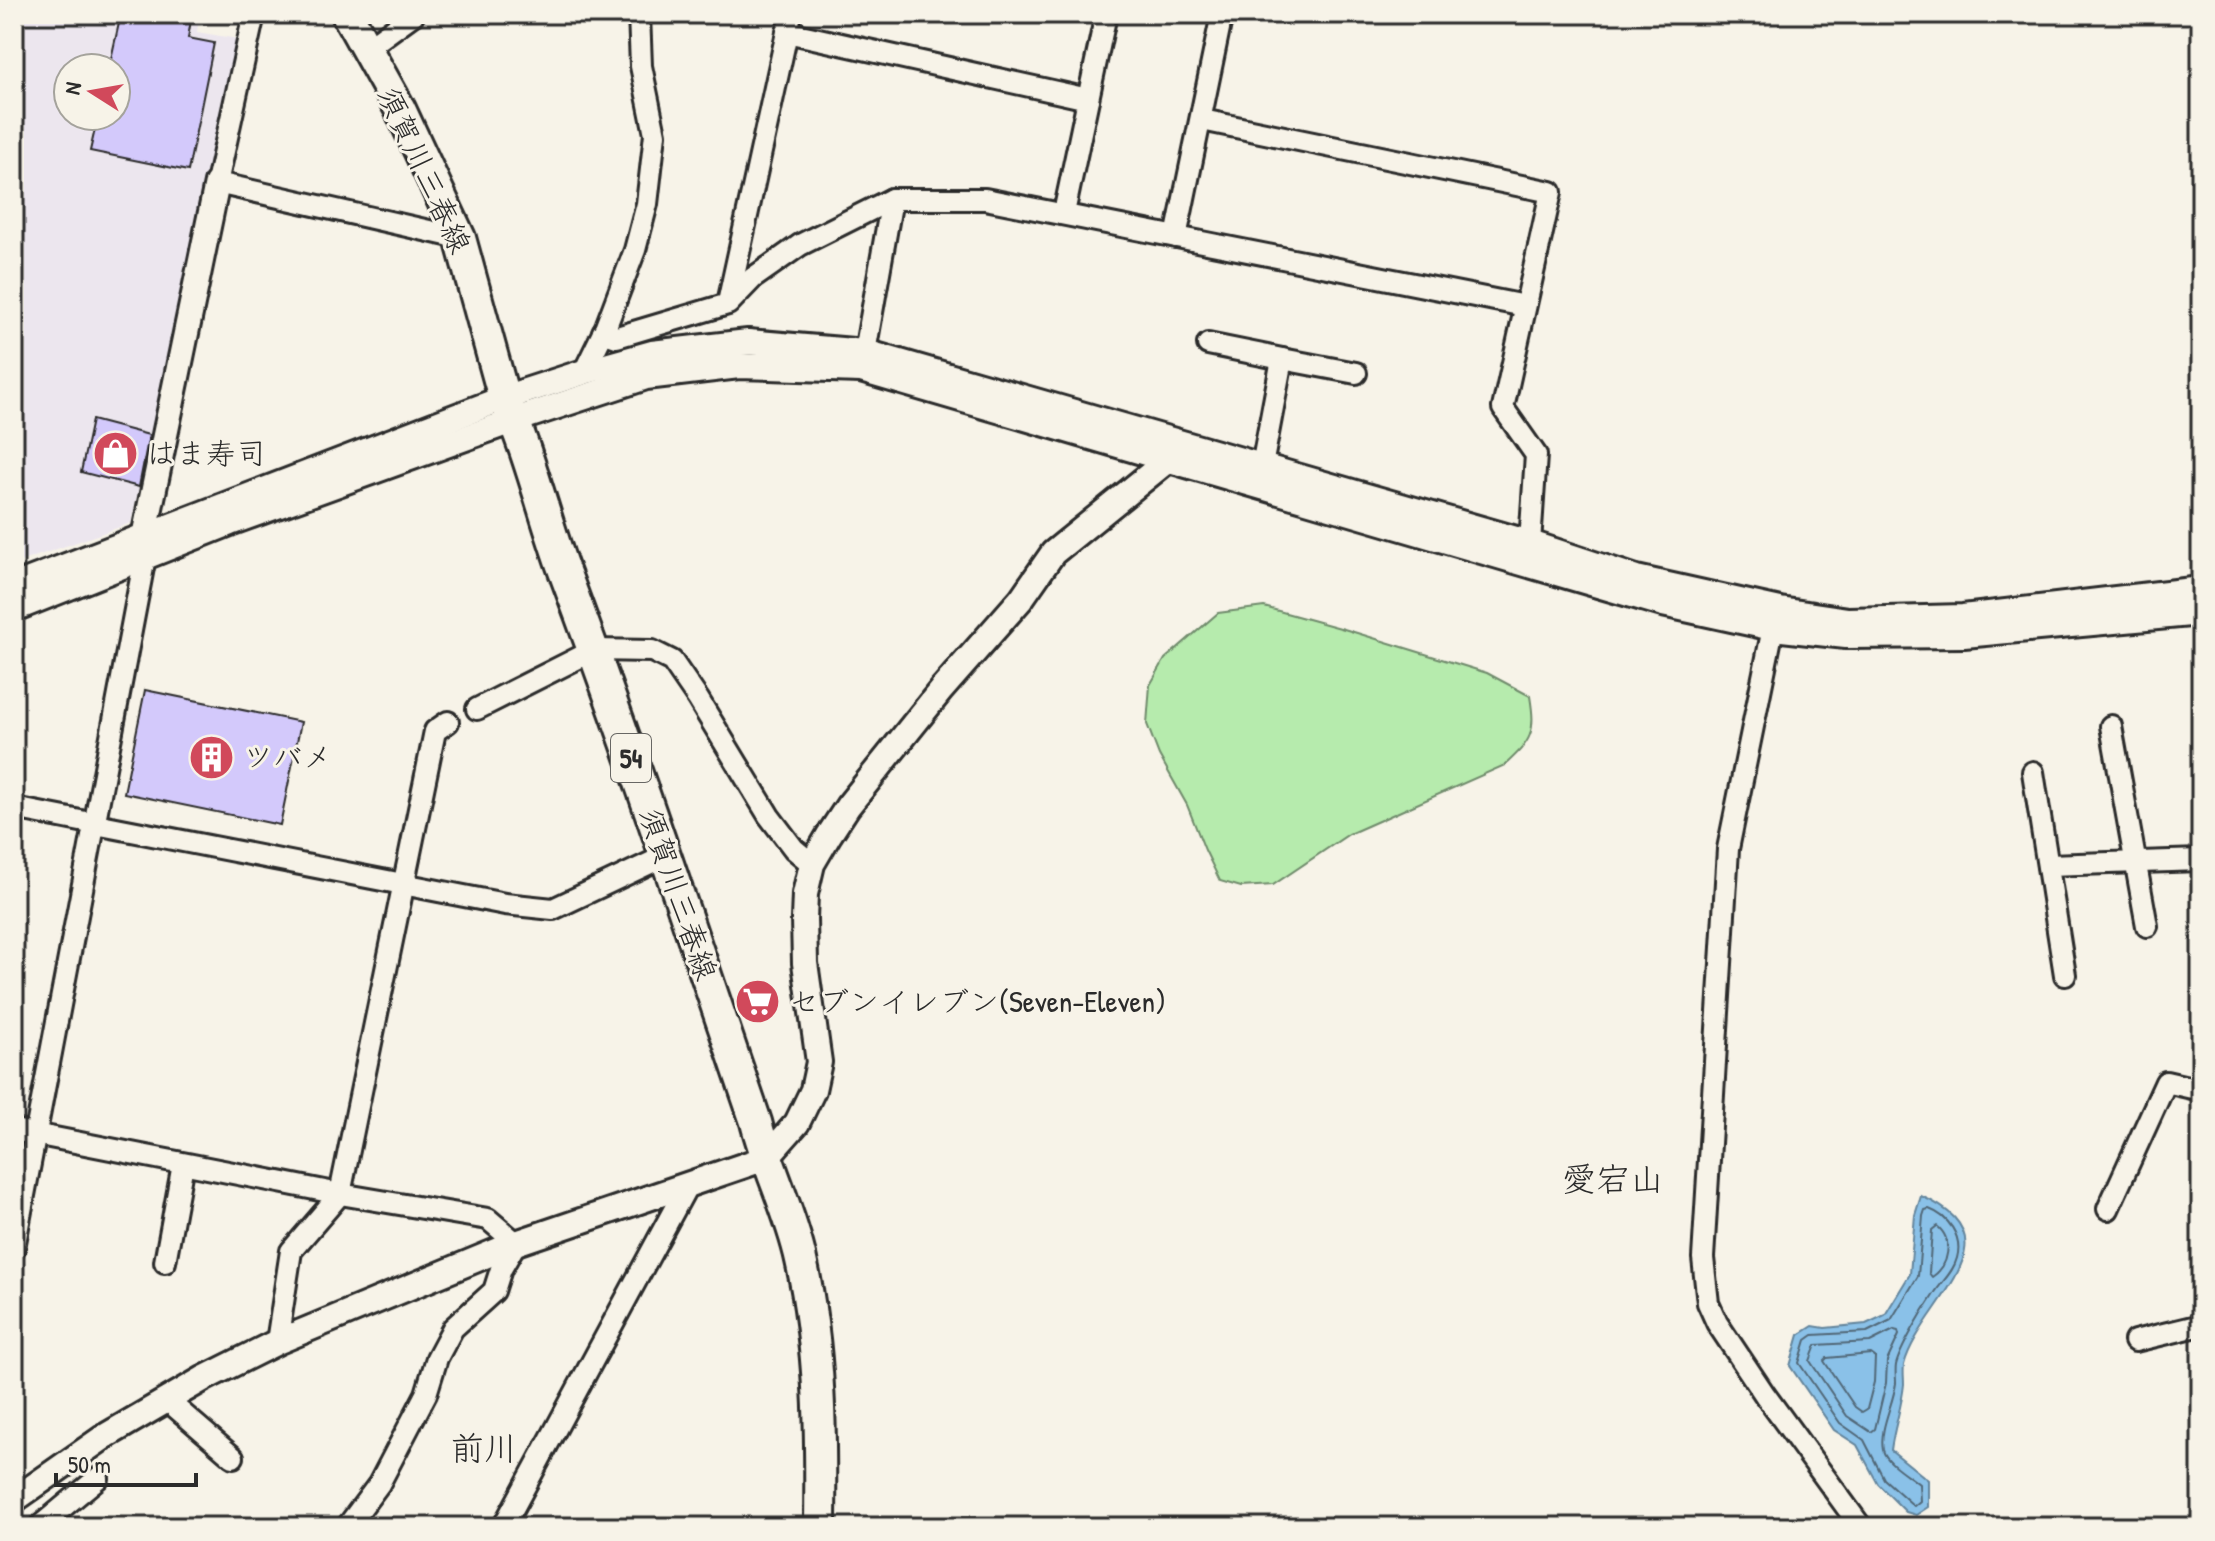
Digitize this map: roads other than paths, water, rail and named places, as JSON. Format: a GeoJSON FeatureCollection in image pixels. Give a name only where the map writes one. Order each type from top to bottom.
{"type":"FeatureCollection","features":[{"type":"Feature","properties":{"kind":"main road","name":"須賀川三春線"},"geometry":{"type":"LineString","coordinates":[[347,14],[400,109],[460,238],[545,518],[594,650],[766,1158],[789,1217],[801,1260],[820,1378],[820,1527]]}},
{"type":"Feature","properties":{"kind":"street"},"geometry":{"type":"LineString","coordinates":[[14,1248],[145,547],[254,14]]}},
{"type":"Feature","properties":{"kind":"street"},"geometry":{"type":"LineString","coordinates":[[366,49],[414,14]]}},
{"type":"Feature","properties":{"kind":"street"},"geometry":{"type":"LineString","coordinates":[[584,372],[635,250],[647,204],[655,134],[641,66],[639,14]]}},
{"type":"Feature","properties":{"kind":"street"},"geometry":{"type":"LineString","coordinates":[[1064,213],[1106,14]]}},
{"type":"Feature","properties":{"kind":"street"},"geometry":{"type":"LineString","coordinates":[[1176,237],[1222,14]]}},
{"type":"Feature","properties":{"kind":"street"},"geometry":{"type":"LineString","coordinates":[[728,304],[789,23],[1088,99]]}},
{"type":"Feature","properties":{"kind":"street"},"geometry":{"type":"LineString","coordinates":[[1202,120],[1551,192],[1503,408],[1536,455],[1530,543]]}},
{"type":"Feature","properties":{"kind":"street"},"geometry":{"type":"LineString","coordinates":[[217,183],[460,238]]}},
{"type":"Feature","properties":{"kind":"street"},"geometry":{"type":"LineString","coordinates":[[603,332],[617,337],[728,304],[753,278],[800,245],[892,199],[985,199],[1525,306]]}},
{"type":"Feature","properties":{"kind":"street"},"geometry":{"type":"LineString","coordinates":[[865,352],[892,199]]}},
{"type":"Feature","properties":{"kind":"street"},"geometry":{"type":"LineString","coordinates":[[14,586],[145,547],[510,409],[584,372],[652,353],[748,342],[865,352],[1663,604],[1773,628],[1846,636],[1964,635],[2201,613]]}},
{"type":"Feature","properties":{"kind":"street"},"geometry":{"type":"LineString","coordinates":[[1208,344],[1356,373]]}},
{"type":"Feature","properties":{"kind":"street"},"geometry":{"type":"LineString","coordinates":[[1262,466],[1282,359]]}},
{"type":"Feature","properties":{"kind":"street"},"geometry":{"type":"LineString","coordinates":[[510,409],[646,377],[739,366],[861,370],[1174,451],[1262,466],[1530,543],[1636,578],[1780,610],[1848,620],[1963,617],[2201,589]]}},
{"type":"Feature","properties":{"kind":"street"},"geometry":{"type":"LineString","coordinates":[[14,1500],[104,1437],[203,1379],[277,1342],[516,1243],[766,1158],[797,1123],[813,1090],[819,1062],[805,963],[805,894],[812,864],[848,806],[941,690],[1021,599],[1053,553],[1174,451]]}},
{"type":"Feature","properties":{"kind":"street"},"geometry":{"type":"LineString","coordinates":[[14,609],[145,547]]}},
{"type":"Feature","properties":{"kind":"street"},"geometry":{"type":"LineString","coordinates":[[1773,628],[1728,849],[1703,1258],[1705,1284],[1708,1303],[1717,1323],[1861,1527]]}},
{"type":"Feature","properties":{"kind":"street"},"geometry":{"type":"LineString","coordinates":[[477,709],[594,650],[652,651],[672,661],[769,816],[794,849],[812,864]]}},
{"type":"Feature","properties":{"kind":"street"},"geometry":{"type":"LineString","coordinates":[[277,1342],[291,1251],[340,1194],[435,731],[448,722]]}},
{"type":"Feature","properties":{"kind":"street"},"geometry":{"type":"LineString","coordinates":[[2111,726],[2147,926]]}},
{"type":"Feature","properties":{"kind":"street"},"geometry":{"type":"LineString","coordinates":[[2033,772],[2065,975]]}},
{"type":"Feature","properties":{"kind":"street"},"geometry":{"type":"LineString","coordinates":[[14,808],[505,904],[553,909],[665,856]]}},
{"type":"Feature","properties":{"kind":"street"},"geometry":{"type":"LineString","coordinates":[[2048,865],[2201,860]]}},
{"type":"Feature","properties":{"kind":"street"},"geometry":{"type":"LineString","coordinates":[[2108,1209],[2166,1082],[2201,1090]]}},
{"type":"Feature","properties":{"kind":"street"},"geometry":{"type":"LineString","coordinates":[[14,1130],[340,1194],[488,1219],[516,1243]]}},
{"type":"Feature","properties":{"kind":"street"},"geometry":{"type":"LineString","coordinates":[[165,1262],[183,1164]]}},
{"type":"Feature","properties":{"kind":"street"},"geometry":{"type":"LineString","coordinates":[[503,1527],[687,1186]]}},
{"type":"Feature","properties":{"kind":"street"},"geometry":{"type":"LineString","coordinates":[[347,1527],[379,1484],[426,1394],[437,1358],[453,1328],[494,1291],[501,1269],[516,1243]]}},
{"type":"Feature","properties":{"kind":"street"},"geometry":{"type":"LineString","coordinates":[[2135,1341],[2201,1325]]}},
{"type":"Feature","properties":{"kind":"street"},"geometry":{"type":"LineString","coordinates":[[167,1400],[233,1457]]}},
{"type":"Feature","properties":{"kind":"street"},"geometry":{"type":"LineString","coordinates":[[39,1527],[98,1478]]}},
{"type":"Feature","properties":{"kind":"water"},"geometry":{"type":"Polygon","coordinates":[[[1921,1196],[1950,1213],[1964,1232],[1965,1253],[1957,1274],[1914,1342],[1904,1365],[1903,1392],[1891,1450],[1928,1480],[1928,1507],[1916,1515],[1906,1512],[1878,1484],[1857,1445],[1834,1430],[1790,1366],[1799,1335],[1813,1326],[1825,1328],[1866,1324],[1885,1315],[1910,1274],[1915,1215],[1921,1196]]]}},
{"type":"Feature","properties":{"kind":"place","name":"はま寿司"},"geometry":{"type":"Point","coordinates":[115,454]}},
{"type":"Feature","properties":{"kind":"place","name":"ツバメ"},"geometry":{"type":"Point","coordinates":[212,757]}},
{"type":"Feature","properties":{"kind":"place","name":"セブンイレブン(Seven-Eleven)"},"geometry":{"type":"Point","coordinates":[758,1002]}},
{"type":"Feature","properties":{"kind":"district","name":"愛宕山"},"geometry":{"type":"Point","coordinates":[1613,1179]}},
{"type":"Feature","properties":{"kind":"district","name":"前川"},"geometry":{"type":"Point","coordinates":[484,1448]}}]}
